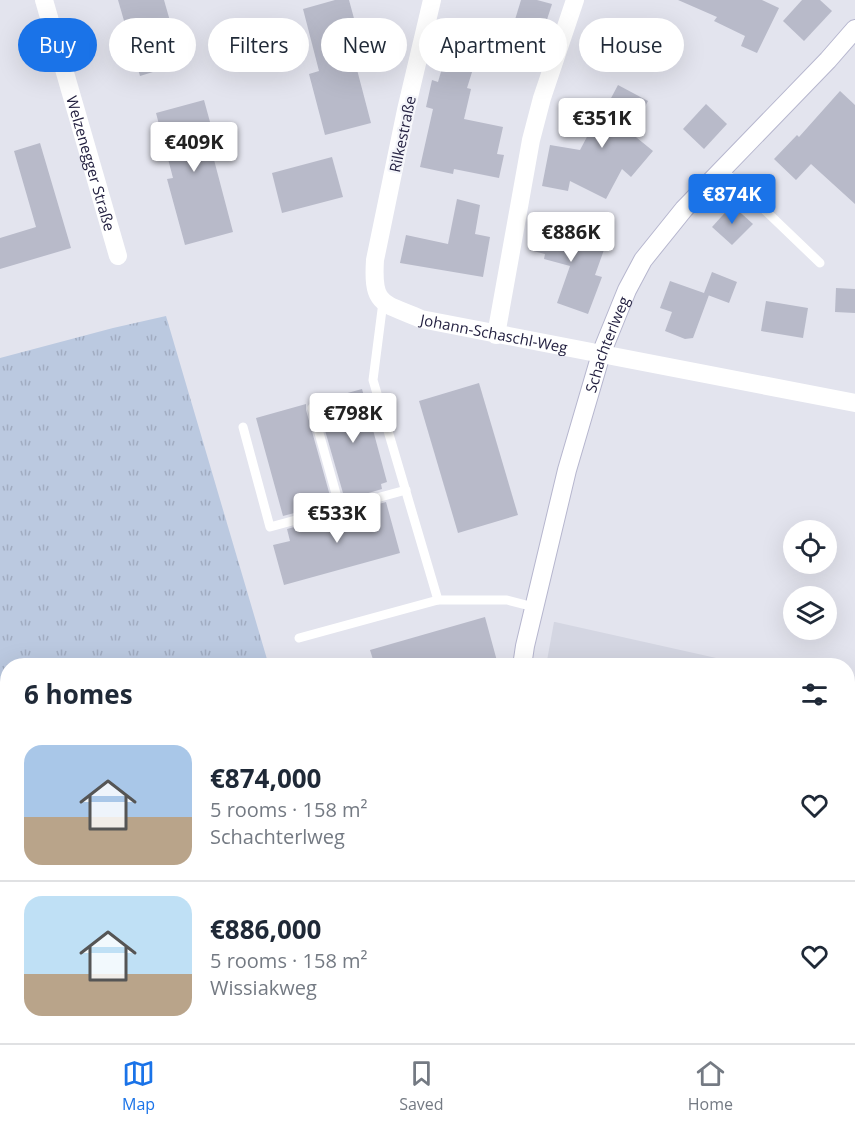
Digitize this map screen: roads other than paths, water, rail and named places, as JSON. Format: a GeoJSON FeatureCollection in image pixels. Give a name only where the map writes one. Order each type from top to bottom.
{"type":"FeatureCollection","features":[{"type":"Feature","properties":{"kind":"street","name":"Welzenegger Straße"},"geometry":{"type":"LineString","coordinates":[[44,0],[118,256]]}},
{"type":"Feature","properties":{"kind":"street","name":"Rilkestraße"},"geometry":{"type":"LineString","coordinates":[[383,302],[376,292],[374,283],[375,260],[406,110],[432,0]]}},
{"type":"Feature","properties":{"kind":"street"},"geometry":{"type":"LineString","coordinates":[[496,334],[531,140],[542,98],[575,0]]}},
{"type":"Feature","properties":{"kind":"street","name":"Schachterlweg"},"geometry":{"type":"LineString","coordinates":[[523,658],[567,470],[601,354],[627,290],[643,260],[668,227],[828,60],[855,28]]}},
{"type":"Feature","properties":{"kind":"street","name":"Johann-Schaschl-Weg"},"geometry":{"type":"LineString","coordinates":[[383,302],[421,319],[855,403]]}},
{"type":"Feature","properties":{"kind":"lane"},"geometry":{"type":"LineString","coordinates":[[722,169],[820,263]]}},
{"type":"Feature","properties":{"kind":"lane"},"geometry":{"type":"LineString","coordinates":[[383,302],[373,380],[438,600]]}},
{"type":"Feature","properties":{"kind":"lane"},"geometry":{"type":"LineString","coordinates":[[312,408],[340,508]]}},
{"type":"Feature","properties":{"kind":"lane"},"geometry":{"type":"LineString","coordinates":[[243,427],[270,527],[406,490]]}},
{"type":"Feature","properties":{"kind":"lane"},"geometry":{"type":"LineString","coordinates":[[299,638],[438,600],[507,600],[534,607]]}}]}
